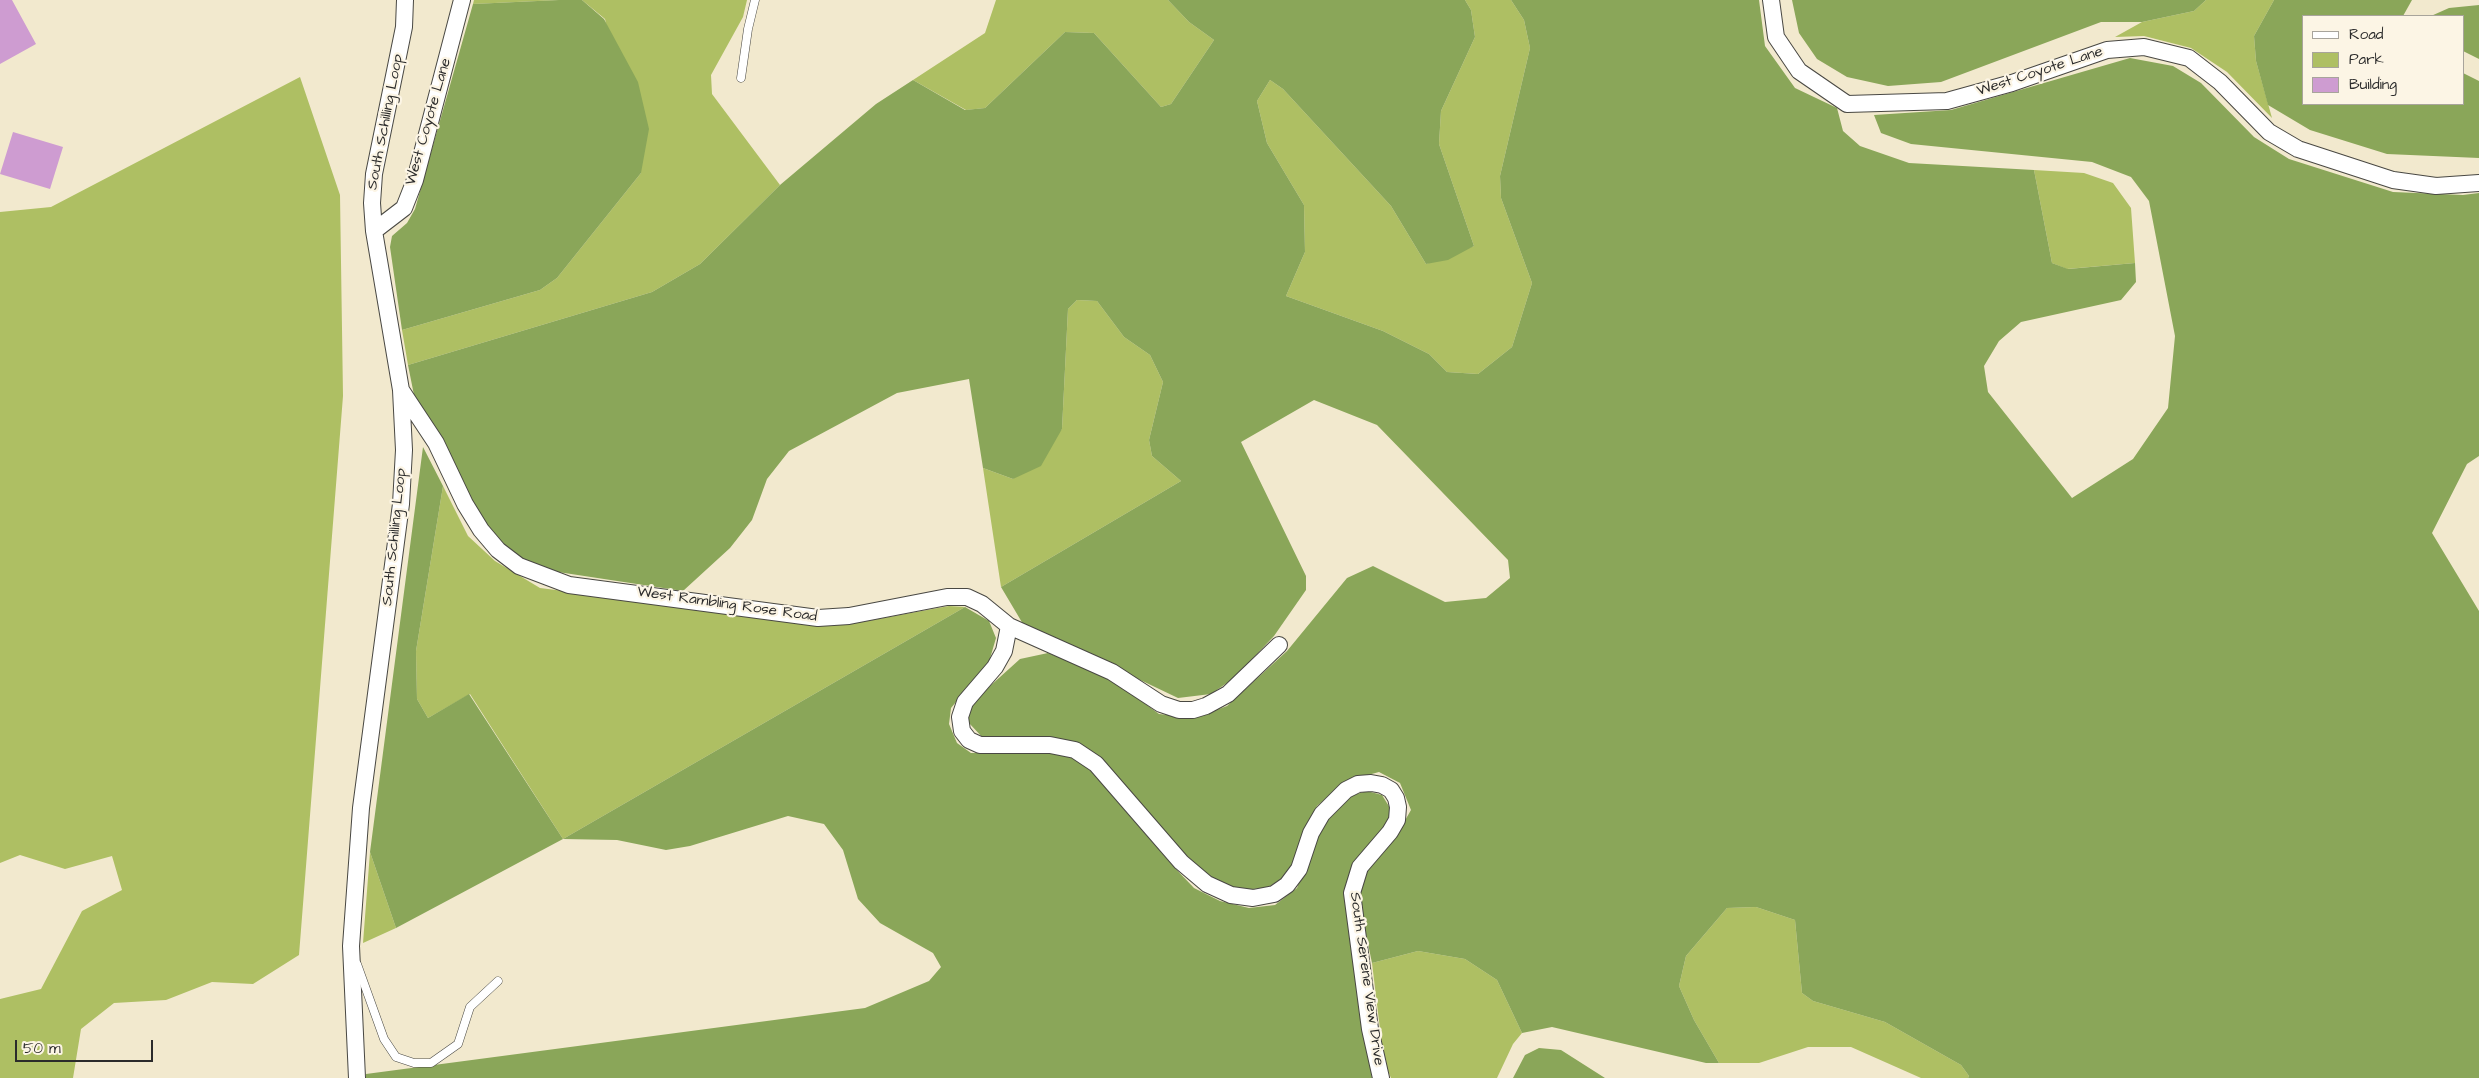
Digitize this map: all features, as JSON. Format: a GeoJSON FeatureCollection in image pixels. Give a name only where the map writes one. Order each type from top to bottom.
{"type":"FeatureCollection","features":[{"type":"Feature","properties":{"kind":"street","name":"South Schilling Loop"},"geometry":{"type":"LineString","coordinates":[[357,1078],[351,946],[361,808],[401,504],[404,450],[401,390],[374,231],[372,203],[374,174],[404,27],[406,0]]}},
{"type":"Feature","properties":{"kind":"street","name":"West Coyote Lane"},"geometry":{"type":"LineString","coordinates":[[374,231],[404,208],[414,180],[462,0]]}},
{"type":"Feature","properties":{"kind":"street","name":"West Coyote Lane"},"geometry":{"type":"LineString","coordinates":[[1771,0],[1776,37],[1799,71],[1848,104],[1947,101],[2012,83],[2107,50],[2144,47],[2189,58],[2220,82],[2269,132],[2298,149],[2393,180],[2436,186],[2479,183]]}},
{"type":"Feature","properties":{"kind":"street","name":"West Rambling Rose Road"},"geometry":{"type":"LineString","coordinates":[[401,390],[436,443],[481,530],[498,550],[519,566],[569,585],[818,618],[849,616],[947,597],[967,597],[982,604],[1009,626],[1112,672],[1161,704],[1179,710],[1193,710],[1206,706],[1228,694],[1279,644]]}},
{"type":"Feature","properties":{"kind":"street","name":"South Serene View Drive"},"geometry":{"type":"LineString","coordinates":[[1009,626],[1004,652],[995,667],[965,702],[962,709],[960,717],[962,731],[969,740],[980,745],[1050,745],[1076,750],[1096,764],[1180,862],[1207,884],[1231,895],[1253,898],[1274,894],[1286,885],[1299,869],[1311,833],[1322,814],[1346,790],[1358,784],[1371,783],[1382,785],[1391,790],[1396,798],[1398,807],[1397,820],[1390,832],[1360,867],[1352,893],[1370,1029],[1381,1078]]}},
{"type":"Feature","properties":{"kind":"lane"},"geometry":{"type":"LineString","coordinates":[[740,78],[755,0]]}},
{"type":"Feature","properties":{"kind":"lane"},"geometry":{"type":"LineString","coordinates":[[351,946],[384,1038],[396,1057],[414,1063],[432,1063],[458,1044],[470,1007],[498,981]]}},
{"type":"Feature","properties":{"kind":"green space"},"geometry":{"type":"Polygon","coordinates":[[[474,0],[559,0],[473,4],[474,0]]]}},
{"type":"Feature","properties":{"kind":"green space"},"geometry":{"type":"Polygon","coordinates":[[[582,0],[747,0],[743,17],[711,75],[712,94],[780,185],[700,264],[652,292],[408,365],[402,330],[540,290],[557,278],[641,173],[605,19],[582,0]]]}},
{"type":"Feature","properties":{"kind":"green space"},"geometry":{"type":"Polygon","coordinates":[[[582,0],[604,19],[638,82],[649,129],[641,173],[557,278],[540,290],[402,330],[390,247],[392,236],[407,223],[415,209],[473,4],[582,0]]]}},
{"type":"Feature","properties":{"kind":"green space"},"geometry":{"type":"Polygon","coordinates":[[[996,0],[1168,0],[1189,22],[1214,40],[1171,104],[1161,107],[1094,33],[1065,32],[985,108],[966,110],[913,80],[985,33],[996,0]]]}},
{"type":"Feature","properties":{"kind":"green space"},"geometry":{"type":"Polygon","coordinates":[[[1168,0],[1465,0],[1471,10],[1475,37],[1441,111],[1439,144],[1474,246],[1448,260],[1426,264],[1391,206],[1283,89],[1270,80],[1257,101],[1267,143],[1304,205],[1305,252],[1286,296],[1383,331],[1429,354],[1447,372],[1478,374],[1512,347],[1532,283],[1501,198],[1500,176],[1530,48],[1524,20],[1511,0],[1759,0],[1765,46],[1795,88],[1837,108],[1843,131],[1860,146],[1909,163],[2034,170],[2052,263],[2068,269],[2135,263],[2136,282],[2121,300],[2021,322],[1999,341],[1984,366],[1988,392],[2072,498],[2133,459],[2168,408],[2175,336],[2149,201],[2131,177],[2092,162],[1911,144],[1881,133],[1874,115],[1951,110],[2130,58],[2173,66],[2201,83],[2254,137],[2289,159],[2393,192],[2463,195],[2479,193],[2479,456],[2467,464],[2432,533],[2479,611],[2479,1078],[1968,1078],[1969,1076],[1961,1065],[1885,1022],[1813,1001],[1802,993],[1795,920],[1756,907],[1727,908],[1686,956],[1679,986],[1694,1020],[1719,1063],[1706,1063],[1552,1027],[1522,1033],[1497,980],[1465,959],[1418,951],[1372,963],[1357,891],[1365,869],[1396,836],[1411,810],[1400,783],[1379,772],[1346,781],[1317,806],[1287,875],[1267,888],[1237,890],[1212,880],[1187,860],[1103,762],[983,738],[969,723],[969,705],[1020,659],[1048,653],[1109,677],[1159,714],[1195,718],[1227,706],[1287,651],[1347,578],[1373,566],[1445,602],[1486,598],[1510,578],[1508,560],[1377,425],[1314,400],[1241,442],[1306,576],[1306,590],[1274,636],[1234,678],[1211,694],[1178,698],[1023,624],[1001,587],[1181,481],[1152,456],[1149,440],[1163,382],[1150,355],[1124,337],[1097,301],[1077,300],[1068,309],[1062,429],[1041,466],[1013,479],[983,468],[969,379],[897,393],[789,451],[767,479],[752,520],[730,548],[683,591],[558,572],[515,556],[496,538],[474,506],[450,454],[414,395],[408,365],[652,292],[700,264],[780,185],[876,104],[913,80],[965,110],[985,108],[1065,32],[1094,33],[1161,107],[1171,104],[1214,40],[1189,22],[1168,0]]]}},
{"type":"Feature","properties":{"kind":"green space"},"geometry":{"type":"Polygon","coordinates":[[[1465,0],[1511,0],[1524,20],[1530,48],[1500,176],[1501,198],[1532,283],[1512,347],[1478,374],[1447,372],[1429,354],[1383,331],[1286,296],[1305,252],[1304,205],[1267,143],[1257,101],[1270,80],[1283,89],[1391,206],[1426,264],[1474,246],[1439,144],[1441,111],[1475,37],[1471,10],[1465,0]]]}},
{"type":"Feature","properties":{"kind":"green space"},"geometry":{"type":"Polygon","coordinates":[[[1792,0],[2206,0],[2194,11],[2142,22],[2101,22],[1941,82],[1888,86],[1847,77],[1817,59],[1799,33],[1792,0]]]}},
{"type":"Feature","properties":{"kind":"green space"},"geometry":{"type":"Polygon","coordinates":[[[2206,0],[2274,0],[2254,36],[2256,61],[2272,118],[2227,72],[2191,48],[2144,36],[2115,37],[2142,22],[2194,11],[2206,0]]]}},
{"type":"Feature","properties":{"kind":"green space"},"geometry":{"type":"Polygon","coordinates":[[[2274,0],[2412,0],[2404,15],[2302,15],[2302,105],[2464,105],[2464,74],[2479,81],[2479,158],[2387,154],[2310,130],[2268,105],[2256,61],[2254,36],[2274,0]]]}},
{"type":"Feature","properties":{"kind":"green space"},"geometry":{"type":"Polygon","coordinates":[[[2479,5],[2479,59],[2464,52],[2464,15],[2433,15],[2449,8],[2479,5]]]}},
{"type":"Feature","properties":{"kind":"green space"},"geometry":{"type":"Polygon","coordinates":[[[300,77],[340,195],[343,396],[299,955],[253,984],[212,982],[166,1000],[114,1003],[81,1029],[73,1078],[0,1078],[0,999],[41,989],[82,911],[122,890],[112,856],[65,869],[20,855],[0,863],[0,212],[51,207],[300,77]]]}},
{"type":"Feature","properties":{"kind":"green space"},"geometry":{"type":"Polygon","coordinates":[[[2034,170],[2084,173],[2113,183],[2131,208],[2135,263],[2067,269],[2052,263],[2034,170]]]}},
{"type":"Feature","properties":{"kind":"green space"},"geometry":{"type":"Polygon","coordinates":[[[1077,300],[1097,301],[1124,337],[1150,355],[1163,382],[1149,440],[1152,456],[1181,481],[1001,587],[983,468],[1013,479],[1062,429],[1068,309],[1077,300]]]}},
{"type":"Feature","properties":{"kind":"green space"},"geometry":{"type":"Polygon","coordinates":[[[423,447],[443,486],[416,651],[417,699],[428,718],[469,694],[563,839],[396,928],[370,852],[423,447]]]}},
{"type":"Feature","properties":{"kind":"green space"},"geometry":{"type":"Polygon","coordinates":[[[443,486],[468,536],[495,561],[540,588],[822,626],[867,621],[949,606],[965,607],[563,839],[470,694],[428,718],[417,699],[416,651],[443,486]]]}},
{"type":"Feature","properties":{"kind":"green space"},"geometry":{"type":"Polygon","coordinates":[[[965,607],[989,621],[996,638],[989,662],[951,708],[949,724],[957,743],[971,753],[1052,753],[1075,757],[1091,771],[1194,888],[1220,901],[1249,908],[1275,905],[1297,888],[1316,837],[1325,820],[1350,796],[1367,791],[1382,795],[1390,808],[1388,823],[1353,864],[1344,892],[1372,1078],[366,1078],[366,1074],[865,1008],[929,981],[941,967],[933,953],[880,923],[858,899],[843,850],[824,824],[788,816],[690,846],[666,850],[617,840],[563,839],[965,607]]]}},
{"type":"Feature","properties":{"kind":"green space"},"geometry":{"type":"Polygon","coordinates":[[[370,852],[396,928],[363,943],[370,852]]]}},
{"type":"Feature","properties":{"kind":"green space"},"geometry":{"type":"Polygon","coordinates":[[[1756,907],[1795,920],[1802,993],[1813,1001],[1885,1022],[1961,1065],[1969,1076],[1968,1078],[1921,1078],[1851,1047],[1808,1047],[1759,1063],[1719,1063],[1694,1020],[1679,986],[1686,956],[1727,908],[1756,907]]]}},
{"type":"Feature","properties":{"kind":"green space"},"geometry":{"type":"Polygon","coordinates":[[[1418,951],[1465,959],[1497,980],[1522,1033],[1513,1044],[1497,1078],[1391,1078],[1384,1062],[1372,963],[1418,951]]]}},
{"type":"Feature","properties":{"kind":"green space"},"geometry":{"type":"Polygon","coordinates":[[[1539,1048],[1561,1050],[1605,1078],[1513,1078],[1525,1055],[1539,1048]]]}},
{"type":"Feature","properties":{"kind":"building"},"geometry":{"type":"Polygon","coordinates":[[[0,0],[12,0],[36,44],[0,64],[0,0]]]}},
{"type":"Feature","properties":{"kind":"building"},"geometry":{"type":"Polygon","coordinates":[[[13,132],[63,147],[50,189],[0,174],[13,132]]]}}]}
